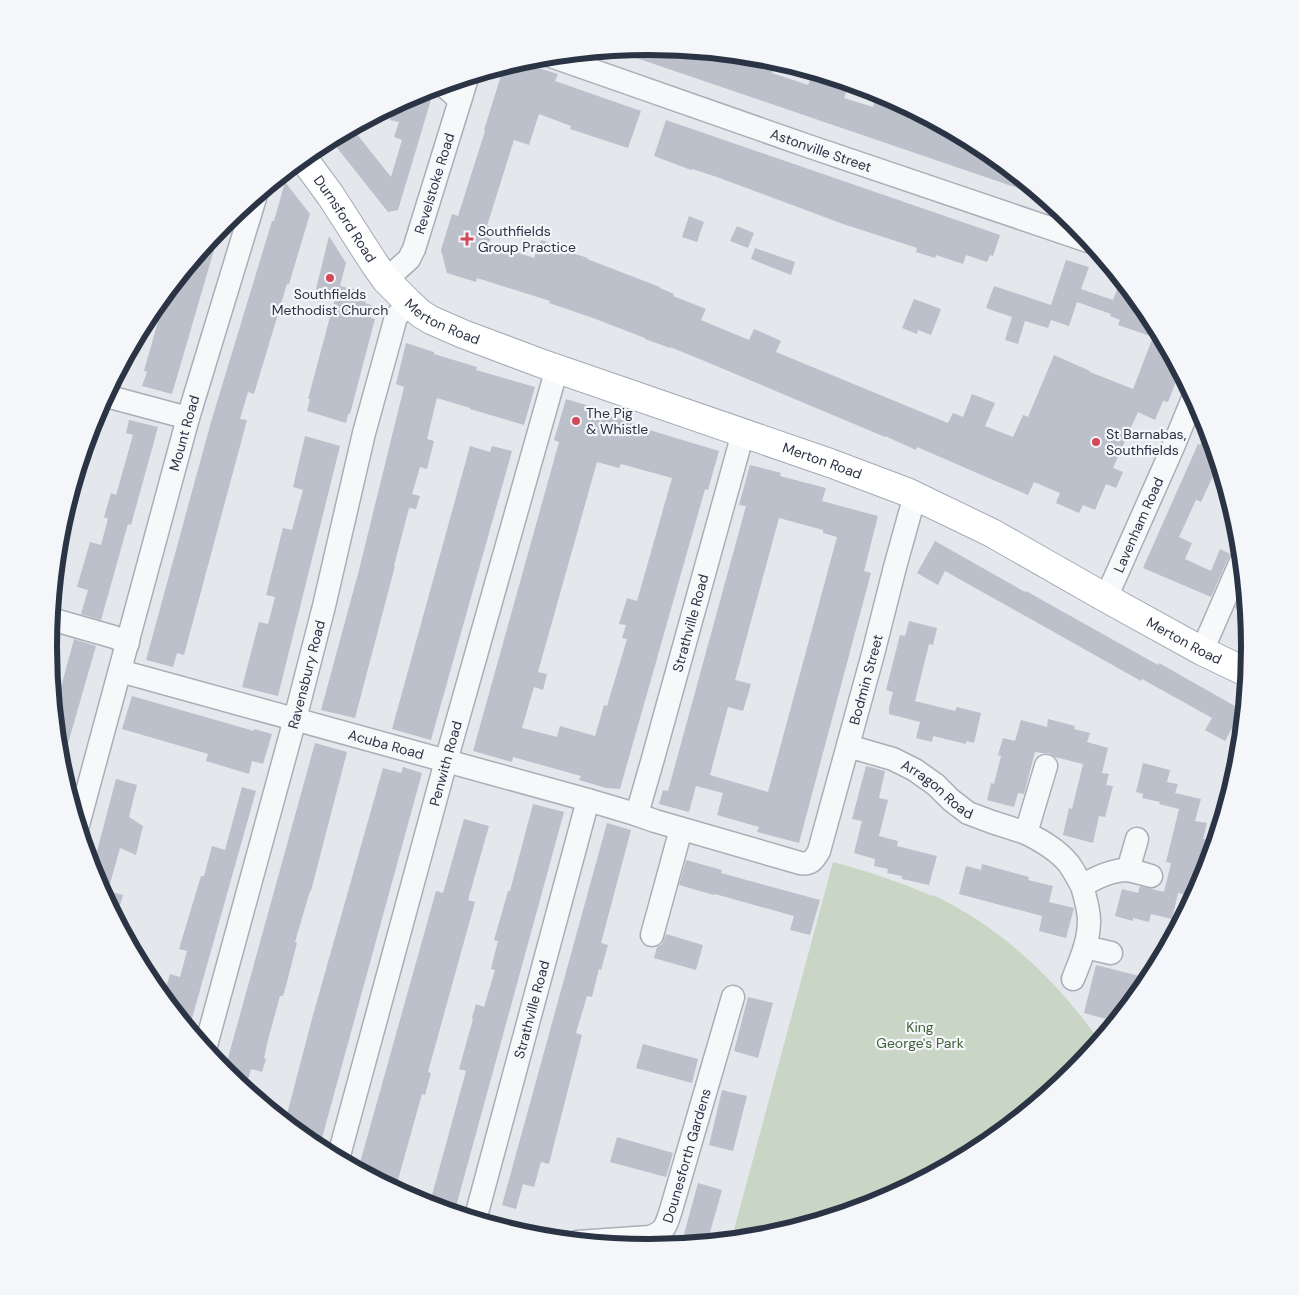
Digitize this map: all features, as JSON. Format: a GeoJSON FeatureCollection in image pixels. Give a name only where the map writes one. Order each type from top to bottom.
{"type":"FeatureCollection","features":[{"type":"Feature","properties":{"kind":"main road","name":"Durnsford Road"},"geometry":{"type":"LineString","coordinates":[[307,164],[331,196],[386,280]]}},
{"type":"Feature","properties":{"kind":"main road","name":"Merton Road"},"geometry":{"type":"LineString","coordinates":[[386,280],[421,314],[449,329],[830,463],[915,495],[992,533],[1202,651],[1241,670]]}},
{"type":"Feature","properties":{"kind":"street","name":"Astonville Street"},"geometry":{"type":"LineString","coordinates":[[565,61],[836,156],[1075,237]]}},
{"type":"Feature","properties":{"kind":"street","name":"Revelstoke Road"},"geometry":{"type":"LineString","coordinates":[[386,280],[409,259],[414,250],[465,84]]}},
{"type":"Feature","properties":{"kind":"street"},"geometry":{"type":"LineString","coordinates":[[449,90],[460,100]]}},
{"type":"Feature","properties":{"kind":"street","name":"Mount Road"},"geometry":{"type":"LineString","coordinates":[[81,814],[188,418],[252,209]]}},
{"type":"Feature","properties":{"kind":"street","name":"Ravensbury Road"},"geometry":{"type":"LineString","coordinates":[[207,1041],[295,719],[324,606],[364,433],[396,317],[409,303]]}},
{"type":"Feature","properties":{"kind":"street","name":"Penwith Road"},"geometry":{"type":"LineString","coordinates":[[340,1153],[446,761],[557,368]]}},
{"type":"Feature","properties":{"kind":"street"},"geometry":{"type":"LineString","coordinates":[[112,398],[188,418]]}},
{"type":"Feature","properties":{"kind":"street","name":"Lavenham Road"},"geometry":{"type":"LineString","coordinates":[[1106,598],[1190,405]]}},
{"type":"Feature","properties":{"kind":"street","name":"Strathville Road"},"geometry":{"type":"LineString","coordinates":[[635,814],[649,771],[743,433]]}},
{"type":"Feature","properties":{"kind":"street","name":"Bodmin Street"},"geometry":{"type":"LineString","coordinates":[[811,862],[819,852],[915,495]]}},
{"type":"Feature","properties":{"kind":"street"},"geometry":{"type":"LineString","coordinates":[[1202,651],[1237,570]]}},
{"type":"Feature","properties":{"kind":"street"},"geometry":{"type":"LineString","coordinates":[[58,621],[114,637],[128,643]]}},
{"type":"Feature","properties":{"kind":"street","name":"Acuba Road"},"geometry":{"type":"LineString","coordinates":[[120,671],[588,800],[800,864],[811,862]]}},
{"type":"Feature","properties":{"kind":"street","name":"Arragon Road"},"geometry":{"type":"LineString","coordinates":[[848,746],[892,759],[915,770],[936,785],[968,813],[1026,833],[1042,841],[1063,857],[1082,886],[1087,903],[1089,922],[1085,947],[1073,979]]}},
{"type":"Feature","properties":{"kind":"street"},"geometry":{"type":"LineString","coordinates":[[1026,833],[1046,766]]}},
{"type":"Feature","properties":{"kind":"street","name":"Strathville Road"},"geometry":{"type":"LineString","coordinates":[[477,1214],[588,800]]}},
{"type":"Feature","properties":{"kind":"street"},"geometry":{"type":"LineString","coordinates":[[652,935],[681,829]]}},
{"type":"Feature","properties":{"kind":"street"},"geometry":{"type":"LineString","coordinates":[[1128,870],[1137,840]]}},
{"type":"Feature","properties":{"kind":"street"},"geometry":{"type":"LineString","coordinates":[[1082,886],[1093,879],[1109,873],[1128,870],[1151,876]]}},
{"type":"Feature","properties":{"kind":"street"},"geometry":{"type":"LineString","coordinates":[[1085,947],[1111,952]]}},
{"type":"Feature","properties":{"kind":"street","name":"Dounesforth Gardens"},"geometry":{"type":"LineString","coordinates":[[620,1239],[650,1237],[659,1233],[665,1226],[674,1202],[733,997]]}},
{"type":"Feature","properties":{"kind":"green space","name":"King George's Park"},"geometry":{"type":"Polygon","coordinates":[[[833,862],[933,895],[982,923],[1005,939],[1047,977],[1084,1019],[1096,1037],[1040,1093],[1010,1118],[946,1161],[912,1179],[840,1209],[765,1229],[733,1234],[833,862]]]}},
{"type":"Feature","properties":{"kind":"building"},"geometry":{"type":"Polygon","coordinates":[[[629,56],[688,56],[727,60],[773,68],[772,73],[808,85],[811,77],[840,86],[848,89],[844,98],[873,107],[875,100],[910,115],[909,119],[946,134],[979,155],[1028,192],[629,56]]]}},
{"type":"Feature","properties":{"kind":"building"},"geometry":{"type":"Polygon","coordinates":[[[533,66],[558,74],[555,81],[641,111],[628,148],[570,129],[571,126],[539,114],[529,145],[514,140],[487,226],[494,228],[489,243],[534,258],[541,240],[557,246],[556,248],[588,258],[660,287],[674,294],[673,296],[706,309],[701,320],[749,340],[754,329],[781,341],[776,352],[948,423],[953,413],[963,417],[972,394],[995,403],[985,426],[1013,437],[1023,415],[1028,417],[1054,355],[1133,389],[1153,337],[1118,325],[1120,320],[1110,316],[1111,314],[1077,302],[1069,326],[1051,320],[1048,328],[1025,321],[1018,344],[1005,340],[1012,317],[986,308],[994,286],[1051,305],[1066,260],[1089,267],[1081,289],[1113,300],[1119,285],[1163,351],[1177,378],[1168,402],[1163,401],[1155,420],[1138,412],[1113,468],[1123,472],[1116,488],[1106,484],[1095,510],[1083,505],[1079,513],[1056,503],[1060,493],[1034,482],[1028,495],[917,447],[916,450],[702,360],[549,303],[550,301],[477,278],[476,282],[447,273],[441,250],[452,214],[458,216],[502,74],[533,66]]]}},
{"type":"Feature","properties":{"kind":"building"},"geometry":{"type":"Polygon","coordinates":[[[432,97],[398,210],[388,212],[335,145],[356,133],[391,177],[402,140],[394,137],[399,122],[390,120],[392,114],[432,97]]]}},
{"type":"Feature","properties":{"kind":"building"},"geometry":{"type":"Polygon","coordinates":[[[666,120],[1000,235],[993,256],[990,255],[987,262],[966,255],[963,264],[936,255],[935,258],[916,252],[917,248],[843,224],[654,156],[666,120]]]}},
{"type":"Feature","properties":{"kind":"building"},"geometry":{"type":"Polygon","coordinates":[[[285,182],[310,214],[254,394],[248,392],[240,419],[247,420],[184,655],[177,653],[173,667],[146,660],[211,422],[285,182]]]}},
{"type":"Feature","properties":{"kind":"building"},"geometry":{"type":"Polygon","coordinates":[[[689,216],[704,222],[697,242],[682,237],[689,216]]]}},
{"type":"Feature","properties":{"kind":"building"},"geometry":{"type":"Polygon","coordinates":[[[737,226],[754,233],[748,248],[730,241],[737,226]]]}},
{"type":"Feature","properties":{"kind":"building"},"geometry":{"type":"Polygon","coordinates":[[[329,236],[346,263],[340,286],[362,291],[361,296],[367,298],[365,303],[374,306],[371,318],[375,319],[346,423],[307,411],[310,399],[308,399],[335,298],[315,293],[329,236]]]}},
{"type":"Feature","properties":{"kind":"building"},"geometry":{"type":"Polygon","coordinates":[[[215,245],[172,394],[142,386],[147,372],[144,371],[160,313],[179,287],[215,245]]]}},
{"type":"Feature","properties":{"kind":"building"},"geometry":{"type":"Polygon","coordinates":[[[755,248],[795,262],[791,275],[751,259],[755,248]]]}},
{"type":"Feature","properties":{"kind":"building"},"geometry":{"type":"Polygon","coordinates":[[[914,299],[941,309],[931,335],[918,330],[917,334],[902,328],[914,299]]]}},
{"type":"Feature","properties":{"kind":"building"},"geometry":{"type":"Polygon","coordinates":[[[406,343],[477,367],[476,370],[535,387],[524,425],[437,398],[427,439],[434,441],[427,469],[420,467],[412,494],[420,496],[416,509],[409,508],[355,718],[321,710],[359,570],[404,387],[396,384],[406,343]]]}},
{"type":"Feature","properties":{"kind":"building"},"geometry":{"type":"Polygon","coordinates":[[[566,399],[596,408],[595,411],[637,424],[636,426],[719,451],[708,490],[705,489],[620,789],[606,788],[579,780],[581,776],[513,757],[512,762],[473,751],[559,442],[554,440],[566,399]],[[597,462],[538,672],[547,674],[543,690],[534,687],[522,728],[557,737],[560,726],[595,736],[604,705],[607,706],[627,639],[622,638],[626,625],[619,624],[627,598],[637,601],[672,478],[621,464],[619,468],[597,462]]]}},
{"type":"Feature","properties":{"kind":"building"},"geometry":{"type":"Polygon","coordinates":[[[129,420],[158,427],[131,525],[128,524],[101,620],[81,614],[88,590],[77,587],[90,542],[101,545],[108,519],[104,517],[111,493],[116,495],[133,435],[126,433],[129,420]]]}},
{"type":"Feature","properties":{"kind":"building"},"geometry":{"type":"Polygon","coordinates":[[[305,436],[340,446],[278,696],[242,687],[259,622],[268,624],[275,597],[266,595],[283,528],[292,530],[303,490],[293,487],[305,436]]]}},
{"type":"Feature","properties":{"kind":"building"},"geometry":{"type":"Polygon","coordinates":[[[1203,437],[1215,471],[1201,502],[1196,500],[1179,537],[1192,543],[1185,559],[1211,571],[1220,549],[1230,554],[1211,597],[1143,568],[1198,444],[1200,445],[1203,437]]]}},
{"type":"Feature","properties":{"kind":"building"},"geometry":{"type":"Polygon","coordinates":[[[470,446],[490,452],[492,446],[512,451],[431,740],[392,729],[470,446]]]}},
{"type":"Feature","properties":{"kind":"building"},"geometry":{"type":"Polygon","coordinates":[[[750,465],[781,473],[780,476],[826,488],[822,501],[878,516],[864,571],[871,573],[799,843],[757,832],[759,827],[717,815],[723,793],[696,786],[689,812],[659,804],[663,790],[668,791],[746,506],[739,505],[750,465]],[[779,518],[735,680],[751,684],[743,711],[728,707],[710,775],[768,792],[837,537],[823,533],[823,530],[779,518]]]}},
{"type":"Feature","properties":{"kind":"building"},"geometry":{"type":"Polygon","coordinates":[[[935,541],[1239,708],[1238,718],[1225,741],[1205,730],[1212,718],[1142,679],[1141,681],[945,571],[938,585],[917,573],[935,541]]]}},
{"type":"Feature","properties":{"kind":"building"},"geometry":{"type":"Polygon","coordinates":[[[1240,597],[1241,611],[1235,608],[1240,597]]]}},
{"type":"Feature","properties":{"kind":"building"},"geometry":{"type":"Polygon","coordinates":[[[909,621],[937,628],[933,645],[929,644],[915,701],[955,711],[957,707],[981,713],[974,743],[966,741],[966,744],[933,736],[932,742],[916,738],[920,722],[889,714],[893,692],[886,690],[900,635],[905,636],[909,621]]]}},
{"type":"Feature","properties":{"kind":"building"},"geometry":{"type":"Polygon","coordinates":[[[74,639],[96,646],[66,750],[58,686],[61,687],[74,639]]]}},
{"type":"Feature","properties":{"kind":"building"},"geometry":{"type":"Polygon","coordinates":[[[132,696],[254,731],[254,729],[272,734],[263,764],[252,761],[249,774],[206,761],[208,754],[122,729],[132,696]]]}},
{"type":"Feature","properties":{"kind":"building"},"geometry":{"type":"Polygon","coordinates":[[[1048,719],[1075,726],[1074,729],[1090,733],[1087,742],[1108,748],[1102,773],[1109,774],[1106,785],[1113,786],[1105,817],[1099,816],[1093,843],[1063,835],[1069,808],[1072,809],[1083,764],[1055,757],[1049,753],[1035,752],[1024,794],[1018,793],[1014,807],[987,800],[991,783],[994,784],[1001,756],[998,755],[1003,738],[1015,741],[1021,720],[1047,727],[1048,719]]]}},
{"type":"Feature","properties":{"kind":"building"},"geometry":{"type":"Polygon","coordinates":[[[315,743],[347,752],[311,891],[295,942],[297,943],[287,982],[283,996],[280,996],[268,1040],[264,1058],[266,1059],[262,1072],[251,1069],[247,1082],[227,1062],[315,743]]]}},
{"type":"Feature","properties":{"kind":"building"},"geometry":{"type":"Polygon","coordinates":[[[1143,763],[1170,770],[1167,782],[1178,784],[1175,793],[1201,799],[1195,821],[1207,823],[1203,839],[1206,839],[1197,874],[1192,886],[1189,885],[1187,895],[1178,893],[1172,919],[1151,914],[1149,922],[1133,918],[1133,921],[1115,916],[1122,889],[1138,893],[1140,886],[1164,892],[1171,863],[1166,862],[1179,809],[1142,798],[1143,794],[1136,792],[1143,763]]]}},
{"type":"Feature","properties":{"kind":"building"},"geometry":{"type":"Polygon","coordinates":[[[866,766],[885,771],[879,798],[888,800],[879,836],[898,841],[897,846],[937,856],[929,885],[902,879],[902,876],[887,873],[888,869],[874,866],[875,859],[854,853],[862,821],[852,819],[866,766]]]}},
{"type":"Feature","properties":{"kind":"building"},"geometry":{"type":"Polygon","coordinates":[[[403,767],[422,773],[321,1141],[287,1116],[313,1015],[383,768],[401,773],[403,767]]]}},
{"type":"Feature","properties":{"kind":"building"},"geometry":{"type":"Polygon","coordinates":[[[116,779],[137,785],[129,817],[143,826],[136,855],[120,848],[109,889],[95,857],[116,779]]]}},
{"type":"Feature","properties":{"kind":"building"},"geometry":{"type":"Polygon","coordinates":[[[242,787],[256,791],[191,1022],[166,989],[170,974],[180,977],[187,951],[179,949],[201,876],[204,876],[212,846],[225,850],[242,787]]]}},
{"type":"Feature","properties":{"kind":"building"},"geometry":{"type":"Polygon","coordinates":[[[533,804],[564,812],[456,1208],[431,1198],[466,1071],[459,1069],[472,1018],[476,1004],[484,1007],[495,970],[491,969],[498,941],[494,940],[508,891],[510,891],[533,804]]]}},
{"type":"Feature","properties":{"kind":"building"},"geometry":{"type":"Polygon","coordinates":[[[464,819],[489,826],[468,900],[475,902],[428,1072],[431,1073],[425,1095],[422,1094],[397,1183],[360,1164],[436,891],[443,893],[464,819]]]}},
{"type":"Feature","properties":{"kind":"building"},"geometry":{"type":"Polygon","coordinates":[[[607,823],[631,830],[601,943],[608,945],[601,970],[599,969],[592,997],[587,996],[576,1033],[582,1035],[549,1164],[541,1162],[534,1187],[523,1184],[516,1209],[502,1205],[607,823]]]}},
{"type":"Feature","properties":{"kind":"building"},"geometry":{"type":"Polygon","coordinates":[[[686,860],[722,870],[721,873],[820,900],[810,935],[790,930],[794,916],[679,885],[686,860]]]}},
{"type":"Feature","properties":{"kind":"building"},"geometry":{"type":"Polygon","coordinates":[[[982,864],[1029,877],[1028,880],[1053,886],[1049,902],[1074,908],[1066,938],[1039,931],[1042,916],[959,894],[966,866],[981,870],[982,864]]]}},
{"type":"Feature","properties":{"kind":"building"},"geometry":{"type":"Polygon","coordinates":[[[110,891],[123,895],[118,911],[110,891]]]}},
{"type":"Feature","properties":{"kind":"building"},"geometry":{"type":"Polygon","coordinates":[[[666,934],[703,945],[696,970],[654,958],[657,947],[662,944],[666,934]]]}},
{"type":"Feature","properties":{"kind":"building"},"geometry":{"type":"Polygon","coordinates":[[[1096,965],[1142,977],[1110,1020],[1084,1013],[1096,965]]]}},
{"type":"Feature","properties":{"kind":"building"},"geometry":{"type":"Polygon","coordinates":[[[748,997],[773,1003],[758,1058],[734,1051],[748,997]]]}},
{"type":"Feature","properties":{"kind":"building"},"geometry":{"type":"Polygon","coordinates":[[[643,1044],[698,1059],[692,1083],[636,1068],[643,1044]]]}},
{"type":"Feature","properties":{"kind":"building"},"geometry":{"type":"Polygon","coordinates":[[[722,1090],[747,1096],[733,1151],[709,1145],[722,1090]]]}},
{"type":"Feature","properties":{"kind":"building"},"geometry":{"type":"Polygon","coordinates":[[[617,1137],[673,1153],[666,1177],[610,1162],[617,1137]]]}},
{"type":"Feature","properties":{"kind":"building"},"geometry":{"type":"Polygon","coordinates":[[[698,1183],[722,1190],[709,1237],[683,1238],[698,1183]]]}},
{"type":"Feature","properties":{"kind":"place","name":"Southfields Group Practice"},"geometry":{"type":"Point","coordinates":[467,239]}},
{"type":"Feature","properties":{"kind":"place","name":"Southfields Methodist Church"},"geometry":{"type":"Point","coordinates":[330,278]}},
{"type":"Feature","properties":{"kind":"place","name":"The Pig & Whistle"},"geometry":{"type":"Point","coordinates":[576,421]}},
{"type":"Feature","properties":{"kind":"place","name":"St Barnabas, Southfields"},"geometry":{"type":"Point","coordinates":[1096,442]}}]}
